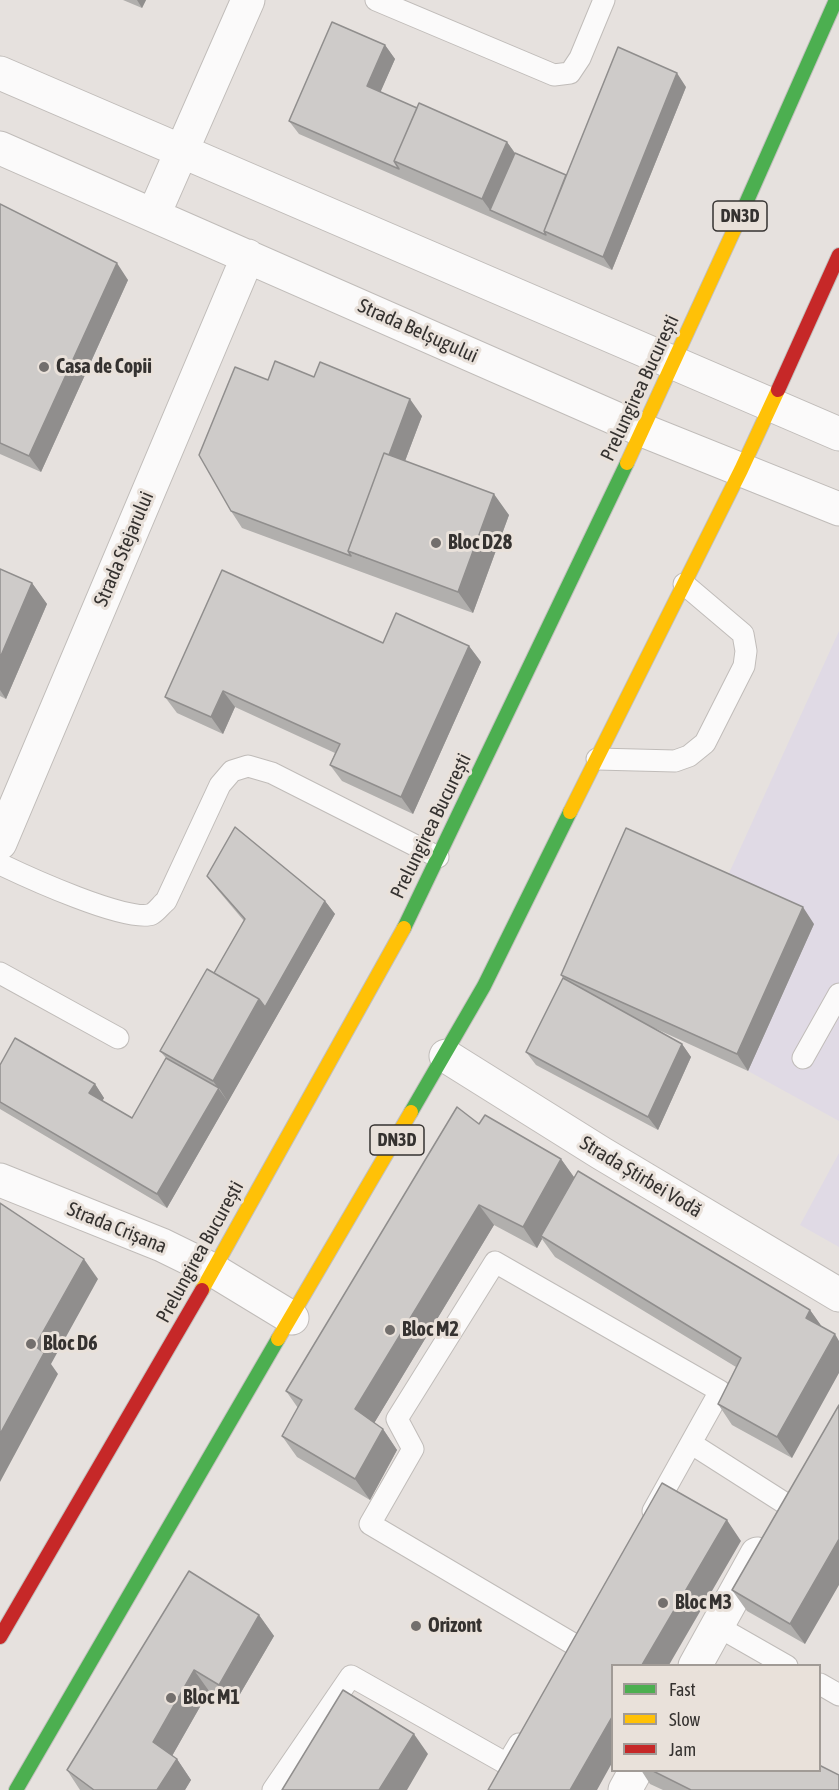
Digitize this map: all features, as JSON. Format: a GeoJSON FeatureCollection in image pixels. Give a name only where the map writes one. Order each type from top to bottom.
{"type":"FeatureCollection","features":[{"type":"Feature","properties":{"kind":"main road","name":"Prelungirea București"},"geometry":{"type":"LineString","coordinates":[[0,1637],[213,1270],[398,940],[674,365],[836,0]]}},
{"type":"Feature","properties":{"kind":"main road","name":"DN3D"},"geometry":{"type":"LineString","coordinates":[[16,1790],[446,1056],[484,986],[741,470],[839,255]]}},
{"type":"Feature","properties":{"kind":"street"},"geometry":{"type":"LineString","coordinates":[[154,214],[248,0]]}},
{"type":"Feature","properties":{"kind":"street"},"geometry":{"type":"LineString","coordinates":[[0,74],[839,434]]}},
{"type":"Feature","properties":{"kind":"street","name":"Strada Belșugului"},"geometry":{"type":"LineString","coordinates":[[0,148],[642,430],[839,509]]}},
{"type":"Feature","properties":{"kind":"street","name":"Strada Stejarului"},"geometry":{"type":"LineString","coordinates":[[2,833],[248,256]]}},
{"type":"Feature","properties":{"kind":"street","name":"Strada Știrbei Vodă"},"geometry":{"type":"LineString","coordinates":[[446,1056],[601,1153],[839,1295]]}},
{"type":"Feature","properties":{"kind":"street","name":"Strada Crișana"},"geometry":{"type":"LineString","coordinates":[[0,1180],[162,1245],[213,1270],[292,1318]]}},
{"type":"Feature","properties":{"kind":"street"},"geometry":{"type":"LineString","coordinates":[[695,1664],[804,1473]]}},
{"type":"Feature","properties":{"kind":"street"},"geometry":{"type":"LineString","coordinates":[[625,1790],[635,1772]]}},
{"type":"Feature","properties":{"kind":"lane"},"geometry":{"type":"LineString","coordinates":[[376,0],[554,75],[570,73],[580,58],[604,0]]}},
{"type":"Feature","properties":{"kind":"lane"},"geometry":{"type":"LineString","coordinates":[[597,759],[675,761],[689,756],[705,743],[744,666],[746,651],[743,634],[684,584]]}},
{"type":"Feature","properties":{"kind":"lane"},"geometry":{"type":"LineString","coordinates":[[0,864],[112,910],[136,916],[152,914],[166,901],[220,784],[232,771],[248,766],[272,773],[318,795],[438,857]]}},
{"type":"Feature","properties":{"kind":"lane"},"geometry":{"type":"LineString","coordinates":[[0,973],[118,1038]]}},
{"type":"Feature","properties":{"kind":"lane"},"geometry":{"type":"LineString","coordinates":[[803,1058],[839,994]]}},
{"type":"Feature","properties":{"kind":"lane"},"geometry":{"type":"LineString","coordinates":[[575,1644],[370,1524],[413,1449],[397,1419],[495,1262],[720,1391],[645,1524]]}},
{"type":"Feature","properties":{"kind":"lane"},"geometry":{"type":"LineString","coordinates":[[692,1444],[786,1504]]}},
{"type":"Feature","properties":{"kind":"lane"},"geometry":{"type":"LineString","coordinates":[[564,1664],[587,1624]]}},
{"type":"Feature","properties":{"kind":"lane"},"geometry":{"type":"LineString","coordinates":[[717,1626],[785,1664]]}},
{"type":"Feature","properties":{"kind":"lane"},"geometry":{"type":"LineString","coordinates":[[273,1790],[351,1676],[507,1764],[530,1724]]}},
{"type":"Feature","properties":{"kind":"lane"},"geometry":{"type":"LineString","coordinates":[[821,1685],[839,1695]]}},
{"type":"Feature","properties":{"kind":"shaded area"},"geometry":{"type":"Polygon","coordinates":[[[839,631],[839,1121],[748,1071],[725,882],[839,631]]]}},
{"type":"Feature","properties":{"kind":"shaded area"},"geometry":{"type":"Polygon","coordinates":[[[839,1153],[839,1247],[800,1225],[839,1153]]]}},
{"type":"Feature","properties":{"kind":"building"},"geometry":{"type":"Polygon","coordinates":[[[332,22],[385,45],[367,86],[417,108],[394,161],[399,169],[289,121],[332,22]]]}},
{"type":"Feature","properties":{"kind":"building"},"geometry":{"type":"Polygon","coordinates":[[[618,47],[677,73],[603,257],[544,231],[618,47]]]}},
{"type":"Feature","properties":{"kind":"building"},"geometry":{"type":"Polygon","coordinates":[[[419,103],[507,142],[482,199],[394,161],[419,103]]]}},
{"type":"Feature","properties":{"kind":"building"},"geometry":{"type":"Polygon","coordinates":[[[515,153],[566,175],[544,231],[546,235],[490,210],[515,153]]]}},
{"type":"Feature","properties":{"kind":"building","name":"Casa de Copii"},"geometry":{"type":"Polygon","coordinates":[[[0,204],[117,263],[29,456],[0,443],[0,204]]]}},
{"type":"Feature","properties":{"kind":"building"},"geometry":{"type":"Polygon","coordinates":[[[275,361],[314,377],[320,362],[410,399],[389,455],[384,453],[348,551],[351,556],[231,511],[199,455],[235,367],[268,380],[275,361]]]}},
{"type":"Feature","properties":{"kind":"building","name":"Bloc D28"},"geometry":{"type":"Polygon","coordinates":[[[384,453],[494,494],[458,592],[348,551],[384,453]]]}},
{"type":"Feature","properties":{"kind":"building"},"geometry":{"type":"Polygon","coordinates":[[[0,569],[32,583],[0,658],[0,569]]]}},
{"type":"Feature","properties":{"kind":"building"},"geometry":{"type":"Polygon","coordinates":[[[222,570],[383,643],[396,613],[469,646],[401,797],[330,765],[340,744],[223,691],[211,717],[165,697],[222,570]]]}},
{"type":"Feature","properties":{"kind":"building"},"geometry":{"type":"Polygon","coordinates":[[[235,827],[325,901],[265,1007],[259,999],[214,973],[245,919],[207,876],[235,827]]]}},
{"type":"Feature","properties":{"kind":"building"},"geometry":{"type":"Polygon","coordinates":[[[626,828],[803,907],[737,1054],[561,975],[626,828]]]}},
{"type":"Feature","properties":{"kind":"building"},"geometry":{"type":"Polygon","coordinates":[[[207,969],[259,999],[213,1081],[160,1051],[207,969]]]}},
{"type":"Feature","properties":{"kind":"building"},"geometry":{"type":"Polygon","coordinates":[[[563,978],[682,1044],[648,1117],[526,1052],[563,978]]]}},
{"type":"Feature","properties":{"kind":"building"},"geometry":{"type":"Polygon","coordinates":[[[15,1038],[95,1084],[89,1093],[132,1118],[166,1058],[219,1088],[157,1194],[0,1102],[0,1065],[15,1038]]]}},
{"type":"Feature","properties":{"kind":"building","name":"Bloc M2"},"geometry":{"type":"Polygon","coordinates":[[[457,1107],[479,1124],[485,1115],[561,1159],[523,1227],[479,1205],[355,1409],[383,1429],[355,1479],[282,1436],[302,1400],[286,1391],[457,1107]]]}},
{"type":"Feature","properties":{"kind":"building"},"geometry":{"type":"Polygon","coordinates":[[[578,1171],[810,1310],[806,1318],[835,1334],[777,1437],[718,1404],[741,1358],[541,1236],[578,1171]]]}},
{"type":"Feature","properties":{"kind":"building","name":"Bloc D6"},"geometry":{"type":"Polygon","coordinates":[[[0,1203],[84,1259],[35,1346],[44,1353],[0,1434],[0,1203]]]}},
{"type":"Feature","properties":{"kind":"building"},"geometry":{"type":"Polygon","coordinates":[[[839,1405],[839,1539],[790,1624],[732,1590],[839,1405]]]}},
{"type":"Feature","properties":{"kind":"building","name":"Bloc M3"},"geometry":{"type":"Polygon","coordinates":[[[662,1483],[727,1520],[643,1664],[611,1664],[611,1719],[570,1790],[488,1790],[662,1483]]]}},
{"type":"Feature","properties":{"kind":"building","name":"Bloc M1"},"geometry":{"type":"Polygon","coordinates":[[[189,1571],[259,1615],[219,1685],[194,1670],[153,1742],[177,1759],[157,1790],[94,1790],[67,1770],[189,1571]]]}},
{"type":"Feature","properties":{"kind":"building"},"geometry":{"type":"Polygon","coordinates":[[[343,1690],[414,1734],[379,1790],[282,1790],[343,1690]]]}},
{"type":"Feature","properties":{"kind":"building"},"geometry":{"type":"Polygon","coordinates":[[[821,1766],[839,1775],[839,1790],[691,1790],[655,1772],[821,1772],[821,1766]]]}},
{"type":"Feature","properties":{"kind":"traffic: fast"},"geometry":{"type":"LineString","coordinates":[[735,228],[836,0]]}},
{"type":"Feature","properties":{"kind":"traffic: fast"},"geometry":{"type":"LineString","coordinates":[[404,928],[627,463]]}},
{"type":"Feature","properties":{"kind":"traffic: fast"},"geometry":{"type":"LineString","coordinates":[[411,1112],[484,986],[570,812]]}},
{"type":"Feature","properties":{"kind":"traffic: fast"},"geometry":{"type":"LineString","coordinates":[[16,1790],[278,1339]]}},
{"type":"Feature","properties":{"kind":"traffic: slow"},"geometry":{"type":"LineString","coordinates":[[627,463],[735,228]]}},
{"type":"Feature","properties":{"kind":"traffic: slow"},"geometry":{"type":"LineString","coordinates":[[570,812],[741,470],[778,390]]}},
{"type":"Feature","properties":{"kind":"traffic: slow"},"geometry":{"type":"LineString","coordinates":[[202,1290],[404,928]]}},
{"type":"Feature","properties":{"kind":"traffic: slow"},"geometry":{"type":"LineString","coordinates":[[278,1339],[411,1112]]}},
{"type":"Feature","properties":{"kind":"traffic: jam"},"geometry":{"type":"LineString","coordinates":[[778,390],[839,255]]}},
{"type":"Feature","properties":{"kind":"traffic: jam"},"geometry":{"type":"LineString","coordinates":[[0,1637],[202,1290]]}},
{"type":"Feature","properties":{"kind":"place","name":"Casa de Copii"},"geometry":{"type":"Point","coordinates":[44,367]}},
{"type":"Feature","properties":{"kind":"place","name":"Bloc D28"},"geometry":{"type":"Point","coordinates":[436,543]}},
{"type":"Feature","properties":{"kind":"place","name":"Bloc M2"},"geometry":{"type":"Point","coordinates":[390,1330]}},
{"type":"Feature","properties":{"kind":"place","name":"Bloc D6"},"geometry":{"type":"Point","coordinates":[31,1344]}},
{"type":"Feature","properties":{"kind":"place","name":"Bloc M3"},"geometry":{"type":"Point","coordinates":[663,1603]}},
{"type":"Feature","properties":{"kind":"place","name":"Orizont"},"geometry":{"type":"Point","coordinates":[416,1626]}},
{"type":"Feature","properties":{"kind":"place","name":"Bloc M1"},"geometry":{"type":"Point","coordinates":[171,1698]}}]}
